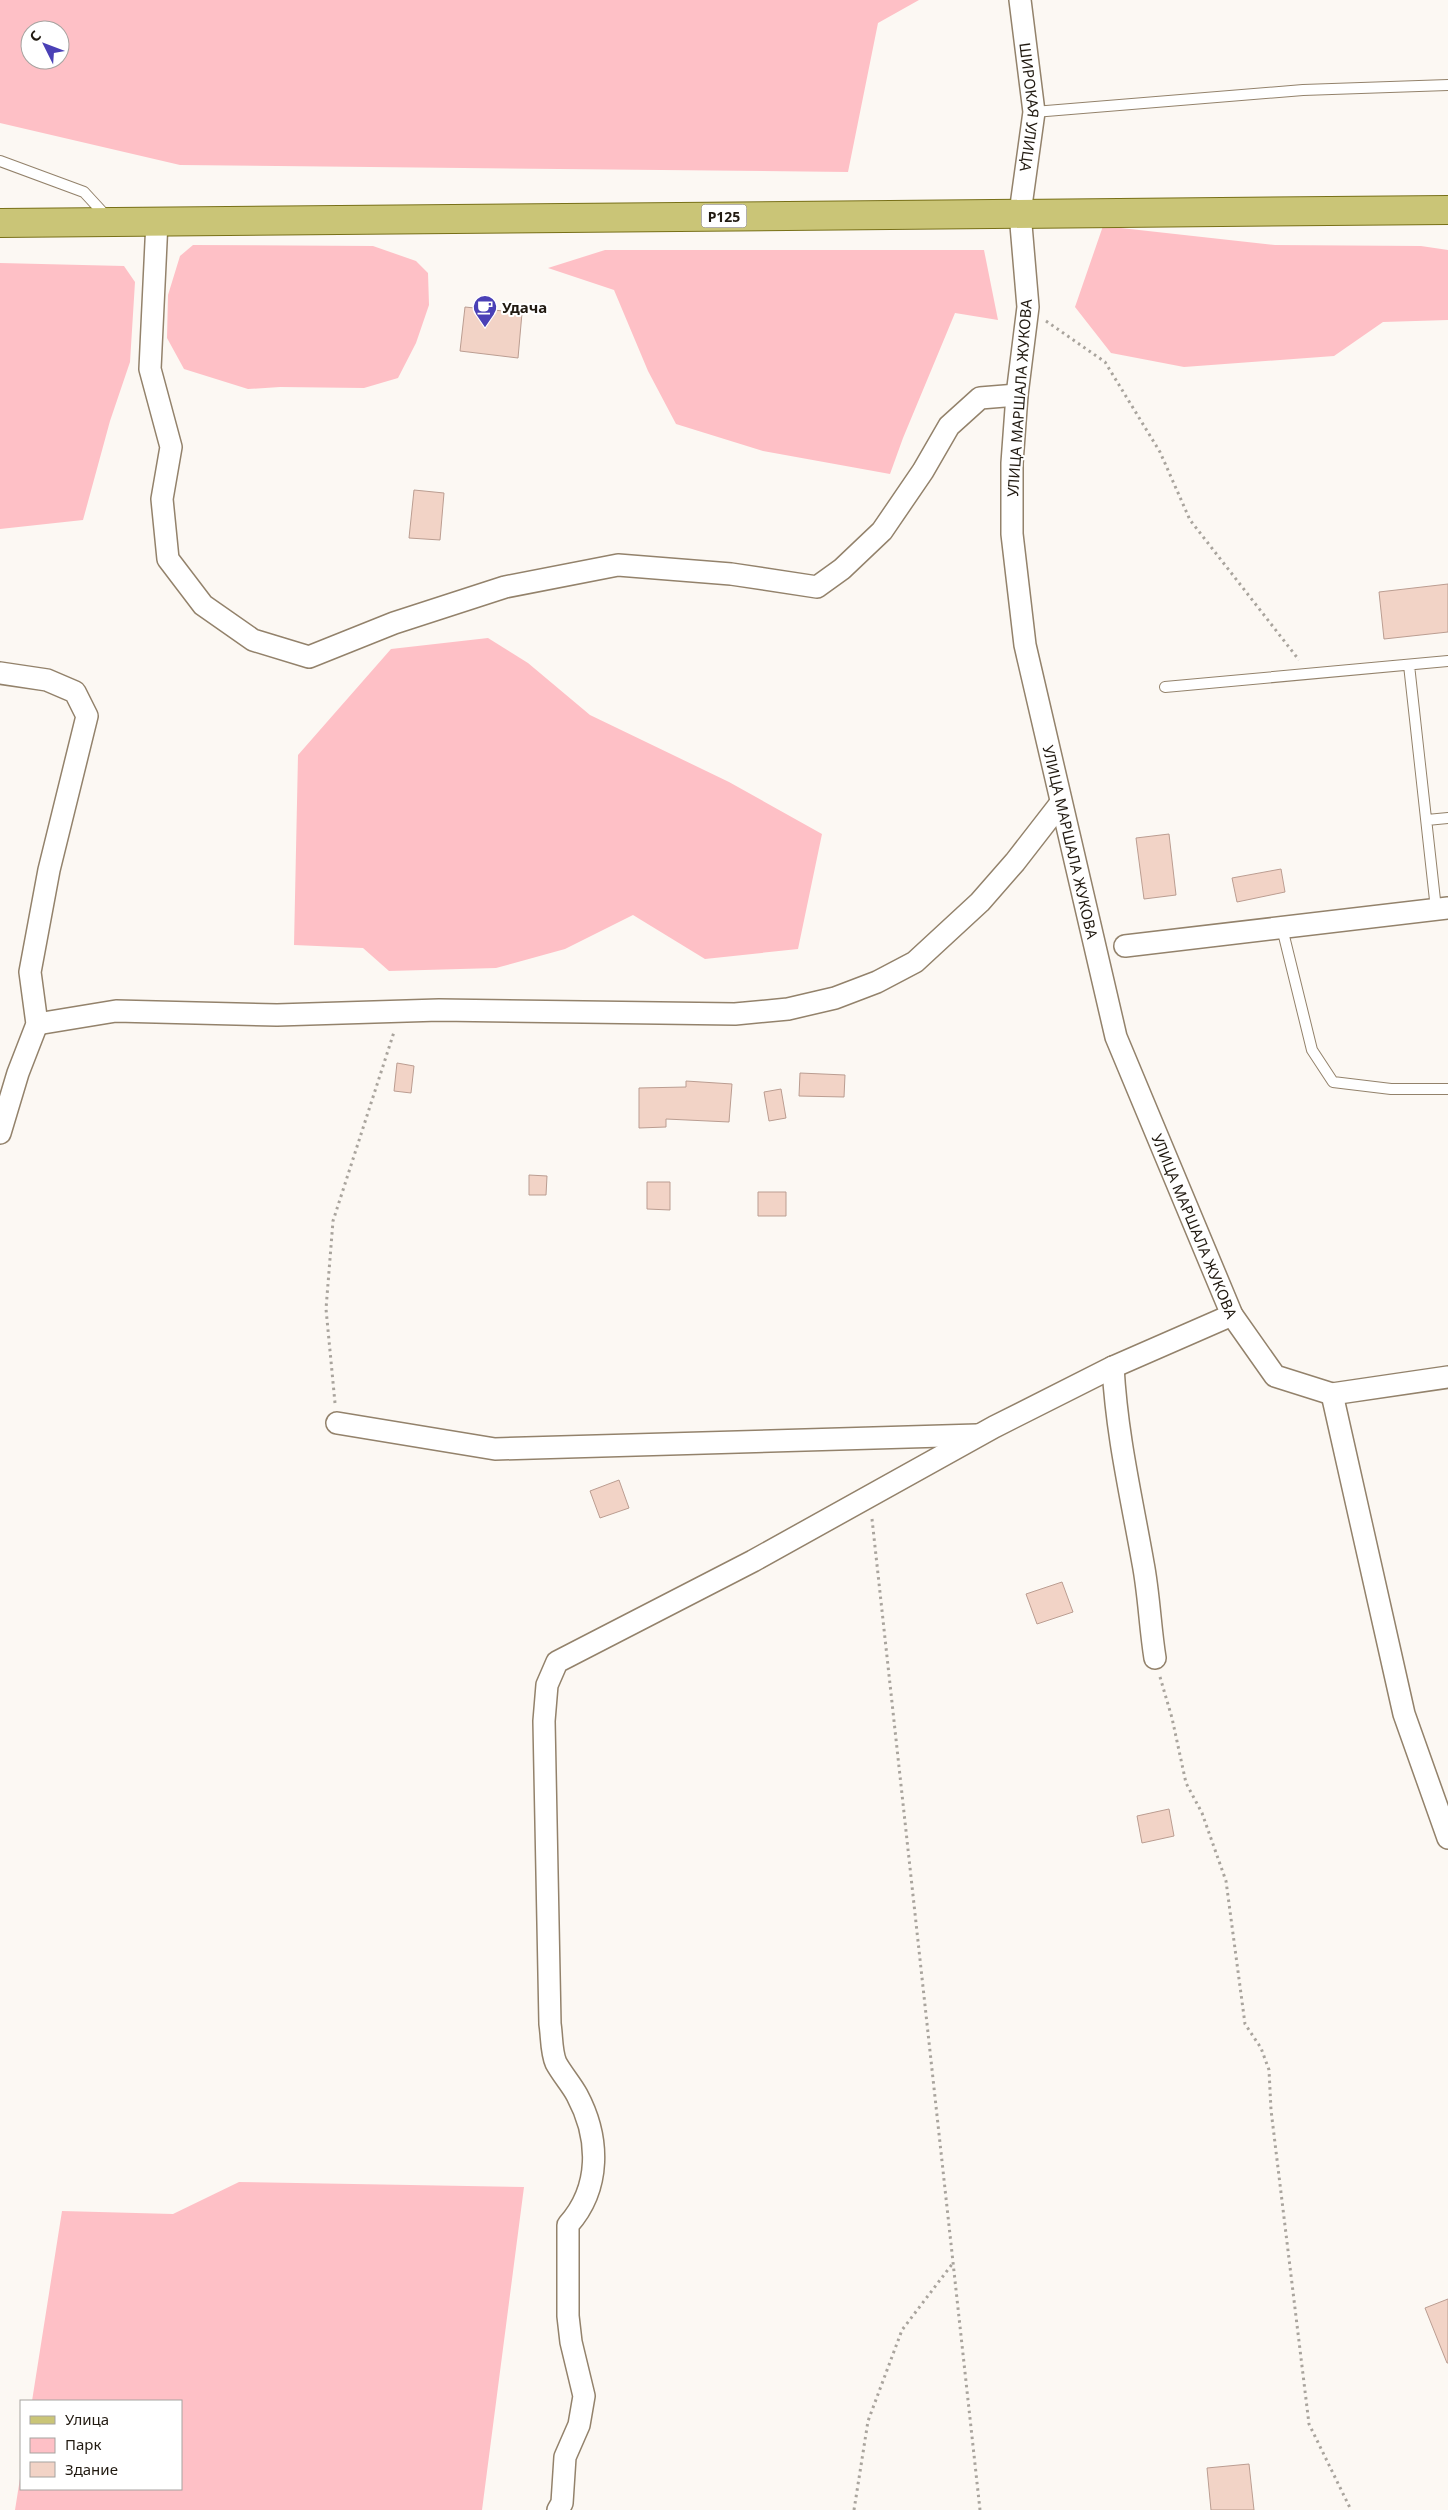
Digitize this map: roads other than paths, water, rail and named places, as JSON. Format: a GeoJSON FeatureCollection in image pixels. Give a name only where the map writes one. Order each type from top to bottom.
{"type":"FeatureCollection","features":[{"type":"Feature","properties":{"kind":"main road","name":"Р125"},"geometry":{"type":"LineString","coordinates":[[0,223],[1448,210]]}},
{"type":"Feature","properties":{"kind":"street","name":"ШИРОКАЯ УЛИЦА"},"geometry":{"type":"LineString","coordinates":[[1020,0],[1034,112],[1020,213]]}},
{"type":"Feature","properties":{"kind":"street","name":"УЛИЦА МАРШАЛА ЖУКОВА"},"geometry":{"type":"LineString","coordinates":[[1020,213],[1028,307],[1017,395],[1012,463],[1012,534],[1025,645],[1060,804],[1116,1037],[1232,1315],[1275,1376],[1332,1394]]}},
{"type":"Feature","properties":{"kind":"street"},"geometry":{"type":"LineString","coordinates":[[156,222],[150,369],[171,447],[162,498],[168,558],[203,604],[253,640],[309,657],[394,623],[506,587],[618,565],[731,574],[817,587],[842,568],[882,531],[949,426],[980,398],[1017,395]]}},
{"type":"Feature","properties":{"kind":"street"},"geometry":{"type":"LineString","coordinates":[[0,673],[46,680],[75,692],[87,716],[49,870],[30,972],[37,1024],[18,1073],[0,1134]]}},
{"type":"Feature","properties":{"kind":"street"},"geometry":{"type":"LineString","coordinates":[[37,1024],[116,1011],[277,1015],[401,1011],[735,1014],[788,1009],[835,998],[877,982],[923,956],[980,902],[1016,862],[1060,804]]}},
{"type":"Feature","properties":{"kind":"street"},"geometry":{"type":"LineString","coordinates":[[1125,946],[1442,908]]}},
{"type":"Feature","properties":{"kind":"street"},"geometry":{"type":"LineString","coordinates":[[558,2510],[562,2503],[565,2457],[579,2425],[584,2396],[571,2342],[568,2316],[568,2225],[576,2215],[590,2188],[594,2160],[585,2112],[555,2061],[550,2024],[544,1721],[547,1685],[557,1662],[580,1648],[753,1561],[981,1435],[1113,1367],[1232,1315]]}},
{"type":"Feature","properties":{"kind":"street"},"geometry":{"type":"LineString","coordinates":[[1113,1367],[1116,1416],[1123,1464],[1144,1565],[1155,1658]]}},
{"type":"Feature","properties":{"kind":"street"},"geometry":{"type":"LineString","coordinates":[[1448,1377],[1332,1394],[1404,1714],[1448,1838]]}},
{"type":"Feature","properties":{"kind":"street"},"geometry":{"type":"LineString","coordinates":[[337,1423],[495,1449],[981,1435]]}},
{"type":"Feature","properties":{"kind":"lane"},"geometry":{"type":"LineString","coordinates":[[1034,112],[1303,90],[1448,85]]}},
{"type":"Feature","properties":{"kind":"lane"},"geometry":{"type":"LineString","coordinates":[[0,161],[84,192],[112,222]]}},
{"type":"Feature","properties":{"kind":"lane"},"geometry":{"type":"LineString","coordinates":[[1165,687],[1448,661]]}},
{"type":"Feature","properties":{"kind":"lane"},"geometry":{"type":"LineString","coordinates":[[1409,665],[1426,820],[1442,908]]}},
{"type":"Feature","properties":{"kind":"lane"},"geometry":{"type":"LineString","coordinates":[[1426,820],[1448,818]]}},
{"type":"Feature","properties":{"kind":"lane"},"geometry":{"type":"LineString","coordinates":[[1282,928],[1312,1050],[1334,1082],[1391,1089],[1448,1089]]}},
{"type":"Feature","properties":{"kind":"place","name":"Удача"},"geometry":{"type":"Point","coordinates":[485,328]}}]}
